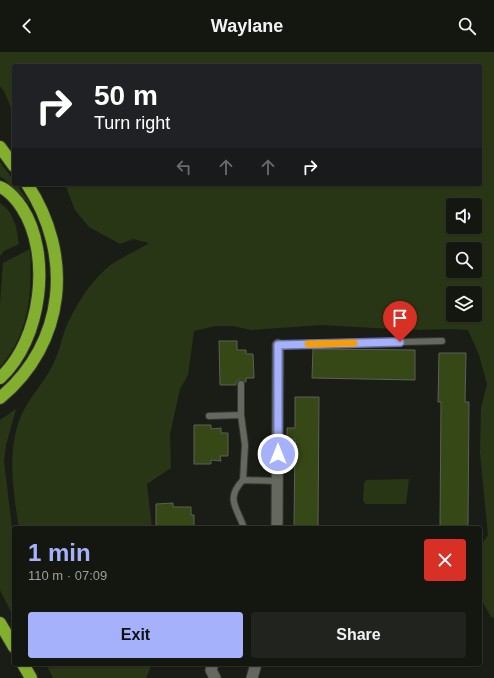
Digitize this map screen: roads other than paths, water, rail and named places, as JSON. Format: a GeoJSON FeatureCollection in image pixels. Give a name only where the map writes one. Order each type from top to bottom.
{"type":"FeatureCollection","features":[{"type":"Feature","properties":{"kind":"highway"},"geometry":{"type":"LineString","coordinates":[[0,147],[12,163]]}},
{"type":"Feature","properties":{"kind":"highway"},"geometry":{"type":"LineString","coordinates":[[0,398],[12,388],[29,367],[43,346],[55,305],[57,276],[54,244],[37,200],[28,186]]}},
{"type":"Feature","properties":{"kind":"highway"},"geometry":{"type":"LineString","coordinates":[[0,187],[18,203],[27,216],[38,254],[39,284],[34,318],[28,335],[17,356],[0,378]]}},
{"type":"Feature","properties":{"kind":"highway"},"geometry":{"type":"LineString","coordinates":[[0,622],[12,644]]}},
{"type":"Feature","properties":{"kind":"highway"},"geometry":{"type":"LineString","coordinates":[[24,666],[31,678]]}},
{"type":"Feature","properties":{"kind":"street"},"geometry":{"type":"LineString","coordinates":[[277,526],[278,345]]}},
{"type":"Feature","properties":{"kind":"street"},"geometry":{"type":"LineString","coordinates":[[212,666],[211,670],[215,678]]}},
{"type":"Feature","properties":{"kind":"street"},"geometry":{"type":"LineString","coordinates":[[252,678],[255,666]]}},
{"type":"Feature","properties":{"kind":"lane"},"geometry":{"type":"LineString","coordinates":[[278,345],[442,341]]}},
{"type":"Feature","properties":{"kind":"lane"},"geometry":{"type":"LineString","coordinates":[[241,384],[241,415],[245,445],[243,480],[235,489],[233,504],[243,526]]}},
{"type":"Feature","properties":{"kind":"lane"},"geometry":{"type":"LineString","coordinates":[[209,416],[241,415]]}},
{"type":"Feature","properties":{"kind":"lane"},"geometry":{"type":"LineString","coordinates":[[243,480],[277,481]]}}]}
